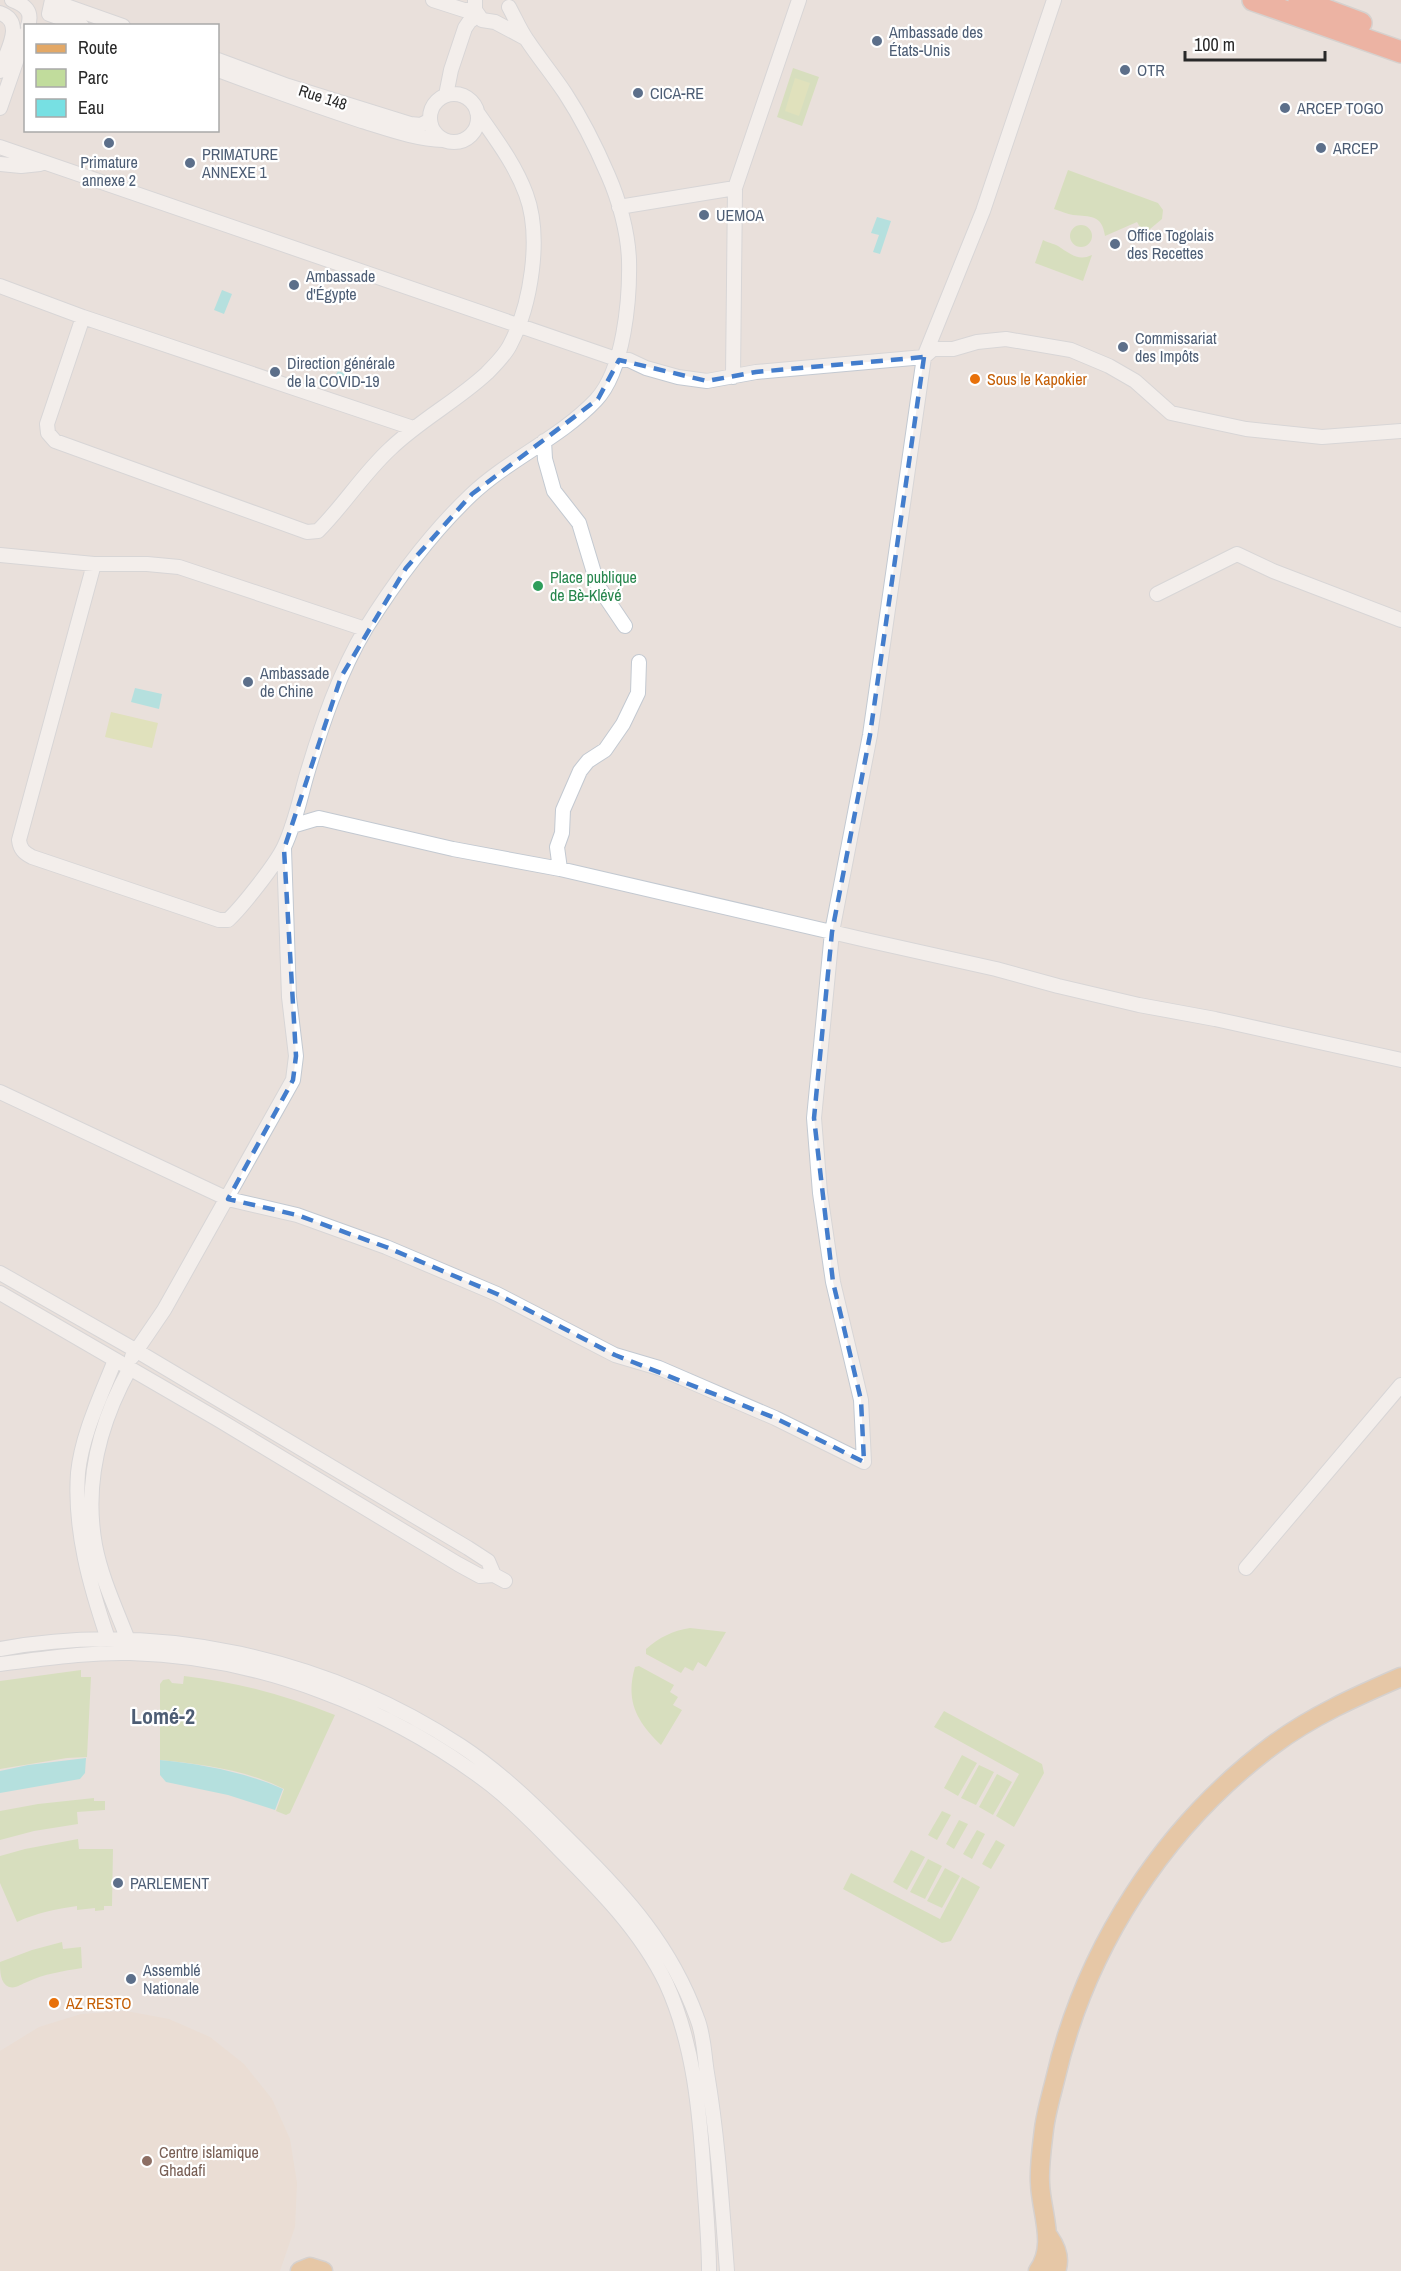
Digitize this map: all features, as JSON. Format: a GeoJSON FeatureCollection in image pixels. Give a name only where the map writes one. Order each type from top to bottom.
{"type":"FeatureCollection","features":[{"type":"Feature","properties":{"kind":"highway"},"geometry":{"type":"LineString","coordinates":[[1253,0],[1401,52]]}},
{"type":"Feature","properties":{"kind":"highway"},"geometry":{"type":"LineString","coordinates":[[1299,0],[1401,37]]}},
{"type":"Feature","properties":{"kind":"main road"},"geometry":{"type":"LineString","coordinates":[[1038,2271],[1046,2254],[1048,2235],[1040,2183],[1044,2126],[1057,2070],[1073,2013],[1108,1935],[1122,1911],[1185,1826],[1220,1789],[1274,1745],[1314,1718],[1401,1677]]}},
{"type":"Feature","properties":{"kind":"main road"},"geometry":{"type":"LineString","coordinates":[[1048,2235],[1059,2257],[1056,2271]]}},
{"type":"Feature","properties":{"kind":"main road"},"geometry":{"type":"LineString","coordinates":[[300,2271],[310,2267],[323,2271]]}},
{"type":"Feature","properties":{"kind":"street"},"geometry":{"type":"LineString","coordinates":[[12,0],[23,4],[28,10],[29,24]]}},
{"type":"Feature","properties":{"kind":"street"},"geometry":{"type":"LineString","coordinates":[[76,24],[49,14],[52,0],[118,24]]}},
{"type":"Feature","properties":{"kind":"street"},"geometry":{"type":"LineString","coordinates":[[433,0],[464,10],[476,9]]}},
{"type":"Feature","properties":{"kind":"street"},"geometry":{"type":"LineString","coordinates":[[733,378],[735,188],[799,0]]}},
{"type":"Feature","properties":{"kind":"street"},"geometry":{"type":"LineString","coordinates":[[0,1092],[228,1199],[297,1215],[386,1247],[497,1294],[615,1355],[659,1368],[775,1418],[864,1462],[861,1400],[833,1282],[820,1193],[814,1118],[832,932],[870,735],[924,357],[983,211],[1054,0]]}},
{"type":"Feature","properties":{"kind":"street"},"geometry":{"type":"LineString","coordinates":[[495,22],[506,14],[508,3]]}},
{"type":"Feature","properties":{"kind":"street"},"geometry":{"type":"LineString","coordinates":[[94,564],[19,840],[22,850],[32,857],[224,921],[231,917],[248,897],[284,849],[321,729],[341,677],[366,629],[406,568],[440,526],[472,494],[598,399],[610,381],[619,360],[627,299],[629,258],[619,207],[609,178],[588,134],[566,94],[526,39],[508,3]]}},
{"type":"Feature","properties":{"kind":"street"},"geometry":{"type":"LineString","coordinates":[[476,9],[488,22],[495,22],[526,39]]}},
{"type":"Feature","properties":{"kind":"street"},"geometry":{"type":"LineString","coordinates":[[446,95],[451,70],[465,28],[476,9]]}},
{"type":"Feature","properties":{"kind":"street"},"geometry":{"type":"LineString","coordinates":[[0,13],[9,16],[14,29],[0,108]]}},
{"type":"Feature","properties":{"kind":"street"},"geometry":{"type":"LineString","coordinates":[[6,66],[24,36]]}},
{"type":"Feature","properties":{"kind":"street","name":"Rue 148"},"geometry":{"type":"LineString","coordinates":[[219,61],[245,75],[410,124],[421,125],[430,120]]}},
{"type":"Feature","properties":{"kind":"street"},"geometry":{"type":"LineString","coordinates":[[219,70],[245,75],[317,106],[426,139],[456,142],[469,136],[476,125],[477,112]]}},
{"type":"Feature","properties":{"kind":"street"},"geometry":{"type":"LineString","coordinates":[[82,317],[47,424],[48,434],[55,441],[307,532],[318,531],[363,477],[413,428],[488,373],[509,348],[519,326],[534,244],[532,218],[526,195],[515,169],[471,101],[459,94],[446,95],[435,102],[430,114],[432,128],[443,140]]}},
{"type":"Feature","properties":{"kind":"street"},"geometry":{"type":"LineString","coordinates":[[0,147],[619,360],[629,360],[646,368],[688,378],[707,381],[756,372],[924,357],[933,349],[953,349],[987,341],[1016,341],[1071,350],[1109,366],[1136,381],[1171,413],[1246,429],[1322,437],[1401,431]]}},
{"type":"Feature","properties":{"kind":"street"},"geometry":{"type":"LineString","coordinates":[[0,164],[21,166],[45,163]]}},
{"type":"Feature","properties":{"kind":"street"},"geometry":{"type":"LineString","coordinates":[[619,207],[735,188]]}},
{"type":"Feature","properties":{"kind":"street"},"geometry":{"type":"LineString","coordinates":[[0,286],[82,317],[413,428]]}},
{"type":"Feature","properties":{"kind":"street"},"geometry":{"type":"LineString","coordinates":[[544,441],[545,459],[554,491],[579,523],[598,586],[625,626]]}},
{"type":"Feature","properties":{"kind":"street"},"geometry":{"type":"LineString","coordinates":[[1157,594],[1237,554],[1273,571],[1401,620]]}},
{"type":"Feature","properties":{"kind":"street"},"geometry":{"type":"LineString","coordinates":[[0,555],[94,564],[147,564],[179,567],[366,629]]}},
{"type":"Feature","properties":{"kind":"street"},"geometry":{"type":"LineString","coordinates":[[560,868],[558,847],[562,834],[563,810],[580,771],[588,761],[605,750],[623,724],[638,693],[639,662]]}},
{"type":"Feature","properties":{"kind":"street"},"geometry":{"type":"LineString","coordinates":[[292,826],[319,818],[453,849],[560,868],[996,969],[1177,1014],[1215,1019],[1401,1060]]}},
{"type":"Feature","properties":{"kind":"street"},"geometry":{"type":"LineString","coordinates":[[108,1639],[87,1571],[78,1515],[78,1472],[88,1428],[124,1365],[137,1351],[164,1310],[293,1080],[296,1056],[289,997],[284,849]]}},
{"type":"Feature","properties":{"kind":"street"},"geometry":{"type":"LineString","coordinates":[[0,1273],[137,1351],[468,1548],[488,1561],[500,1578],[480,1576],[458,1564],[0,1293]]}},
{"type":"Feature","properties":{"kind":"street"},"geometry":{"type":"LineString","coordinates":[[124,1365],[100,1438],[93,1470],[92,1509],[95,1545],[128,1640]]}},
{"type":"Feature","properties":{"kind":"street"},"geometry":{"type":"LineString","coordinates":[[1245,1568],[1401,1385]]}},
{"type":"Feature","properties":{"kind":"street"},"geometry":{"type":"LineString","coordinates":[[0,1649],[71,1640],[128,1640],[202,1647],[245,1654],[298,1669],[362,1694],[420,1721],[463,1747],[528,1799],[619,1889],[659,1940],[678,1973],[699,2021],[715,2122],[727,2271]]}},
{"type":"Feature","properties":{"kind":"street"},"geometry":{"type":"LineString","coordinates":[[0,1664],[68,1656],[131,1653],[234,1666],[304,1686],[401,1727],[493,1786],[552,1842],[612,1905],[646,1948],[665,1983],[678,2014],[693,2068],[709,2238],[709,2271]]}},
{"type":"Feature","properties":{"kind":"highlighted area"},"geometry":{"type":"Polygon","coordinates":[[[924,357],[870,735],[832,932],[814,1118],[833,1282],[861,1400],[864,1462],[775,1418],[615,1355],[497,1294],[386,1247],[297,1215],[228,1199],[293,1080],[296,1056],[284,849],[341,677],[406,568],[472,494],[598,399],[619,360],[707,381],[756,372],[924,357]]]}},
{"type":"Feature","properties":{"kind":"shaded area","name":"Centre islamique Ghadafi"},"geometry":{"type":"Polygon","coordinates":[[[126,2011],[169,2019],[210,2037],[244,2064],[272,2099],[290,2139],[297,2183],[295,2227],[280,2271],[0,2271],[0,2051],[39,2027],[81,2014],[126,2011]]]}},
{"type":"Feature","properties":{"kind":"green space"},"geometry":{"type":"Polygon","coordinates":[[[793,68],[819,77],[802,126],[777,117],[793,68]]]}},
{"type":"Feature","properties":{"kind":"green space"},"geometry":{"type":"Polygon","coordinates":[[[795,78],[810,83],[799,116],[785,111],[795,78]]]}},
{"type":"Feature","properties":{"kind":"green space"},"geometry":{"type":"Polygon","coordinates":[[[1068,170],[1158,203],[1163,210],[1162,219],[1144,234],[1137,222],[1105,236],[1098,220],[1054,209],[1068,170]]]}},
{"type":"Feature","properties":{"kind":"green space"},"geometry":{"type":"Polygon","coordinates":[[[1077,225],[1085,225],[1092,232],[1092,240],[1085,247],[1077,247],[1070,240],[1070,232],[1077,225]]]}},
{"type":"Feature","properties":{"kind":"green space"},"geometry":{"type":"Polygon","coordinates":[[[1043,240],[1076,256],[1092,255],[1083,281],[1035,263],[1043,240]]]}},
{"type":"Feature","properties":{"kind":"green space"},"geometry":{"type":"Polygon","coordinates":[[[111,712],[158,723],[152,748],[105,737],[111,712]]]}},
{"type":"Feature","properties":{"kind":"green space"},"geometry":{"type":"Polygon","coordinates":[[[690,1628],[726,1632],[706,1667],[698,1662],[693,1671],[685,1667],[681,1673],[646,1654],[646,1649],[661,1638],[690,1628]]]}},
{"type":"Feature","properties":{"kind":"green space"},"geometry":{"type":"Polygon","coordinates":[[[639,1666],[674,1685],[670,1692],[678,1697],[673,1705],[682,1710],[661,1745],[645,1728],[635,1710],[631,1690],[632,1679],[635,1667],[639,1666]]]}},
{"type":"Feature","properties":{"kind":"green space"},"geometry":{"type":"Polygon","coordinates":[[[81,1670],[81,1677],[91,1677],[87,1757],[0,1769],[0,1681],[81,1670]]]}},
{"type":"Feature","properties":{"kind":"green space"},"geometry":{"type":"Polygon","coordinates":[[[184,1676],[261,1690],[335,1715],[290,1813],[286,1815],[276,1811],[284,1789],[270,1782],[224,1769],[160,1760],[160,1684],[163,1680],[169,1679],[172,1683],[183,1684],[184,1676]]]}},
{"type":"Feature","properties":{"kind":"green space"},"geometry":{"type":"Polygon","coordinates":[[[944,1711],[1042,1764],[1044,1773],[1014,1827],[996,1816],[1019,1774],[934,1727],[944,1711]]]}},
{"type":"Feature","properties":{"kind":"green space"},"geometry":{"type":"Polygon","coordinates":[[[962,1755],[977,1763],[958,1796],[944,1788],[962,1755]]]}},
{"type":"Feature","properties":{"kind":"green space"},"geometry":{"type":"Polygon","coordinates":[[[979,1765],[994,1772],[976,1805],[961,1798],[979,1765]]]}},
{"type":"Feature","properties":{"kind":"green space"},"geometry":{"type":"Polygon","coordinates":[[[997,1774],[1012,1782],[993,1815],[979,1807],[997,1774]]]}},
{"type":"Feature","properties":{"kind":"green space"},"geometry":{"type":"Polygon","coordinates":[[[94,1798],[94,1801],[105,1801],[105,1810],[77,1812],[78,1824],[34,1831],[0,1840],[0,1811],[94,1798]]]}},
{"type":"Feature","properties":{"kind":"green space"},"geometry":{"type":"Polygon","coordinates":[[[942,1811],[951,1815],[937,1840],[928,1835],[942,1811]]]}},
{"type":"Feature","properties":{"kind":"green space"},"geometry":{"type":"Polygon","coordinates":[[[959,1820],[968,1824],[954,1849],[946,1844],[959,1820]]]}},
{"type":"Feature","properties":{"kind":"green space"},"geometry":{"type":"Polygon","coordinates":[[[977,1830],[985,1834],[972,1859],[963,1854],[977,1830]]]}},
{"type":"Feature","properties":{"kind":"green space"},"geometry":{"type":"Polygon","coordinates":[[[78,1839],[79,1849],[113,1849],[112,1906],[104,1906],[104,1910],[95,1911],[95,1908],[77,1910],[77,1906],[69,1907],[17,1922],[0,1883],[0,1856],[78,1839]]]}},
{"type":"Feature","properties":{"kind":"green space"},"geometry":{"type":"Polygon","coordinates":[[[996,1840],[1005,1845],[991,1869],[982,1864],[996,1840]]]}},
{"type":"Feature","properties":{"kind":"green space"},"geometry":{"type":"Polygon","coordinates":[[[911,1850],[925,1857],[907,1890],[893,1882],[911,1850]]]}},
{"type":"Feature","properties":{"kind":"green space"},"geometry":{"type":"Polygon","coordinates":[[[928,1859],[942,1866],[925,1899],[910,1892],[928,1859]]]}},
{"type":"Feature","properties":{"kind":"green space"},"geometry":{"type":"Polygon","coordinates":[[[945,1868],[960,1876],[942,1908],[927,1901],[945,1868]]]}},
{"type":"Feature","properties":{"kind":"green space"},"geometry":{"type":"Polygon","coordinates":[[[851,1873],[940,1919],[962,1877],[980,1887],[951,1941],[942,1943],[843,1889],[851,1873]]]}},
{"type":"Feature","properties":{"kind":"green space"},"geometry":{"type":"Polygon","coordinates":[[[62,1942],[63,1949],[81,1947],[82,1968],[47,1975],[14,1987],[9,1987],[4,1983],[0,1962],[62,1942]]]}},
{"type":"Feature","properties":{"kind":"water"},"geometry":{"type":"Polygon","coordinates":[[[877,217],[891,221],[880,254],[873,252],[879,235],[871,233],[877,217]]]}},
{"type":"Feature","properties":{"kind":"water"},"geometry":{"type":"Polygon","coordinates":[[[222,290],[232,294],[224,314],[214,310],[222,290]]]}},
{"type":"Feature","properties":{"kind":"water"},"geometry":{"type":"Polygon","coordinates":[[[338,371],[362,379],[358,390],[337,382],[338,379],[335,376],[338,371]]]}},
{"type":"Feature","properties":{"kind":"water"},"geometry":{"type":"Polygon","coordinates":[[[135,688],[162,694],[159,709],[131,702],[135,688]]]}},
{"type":"Feature","properties":{"kind":"water"},"geometry":{"type":"Polygon","coordinates":[[[86,1758],[85,1773],[80,1779],[0,1793],[0,1771],[86,1758]]]}},
{"type":"Feature","properties":{"kind":"water"},"geometry":{"type":"Polygon","coordinates":[[[160,1760],[223,1770],[283,1789],[275,1810],[228,1795],[166,1782],[160,1775],[160,1760]]]}},
{"type":"Feature","properties":{"kind":"place","name":"Ambassade des États-Unis"},"geometry":{"type":"Point","coordinates":[877,41]}},
{"type":"Feature","properties":{"kind":"place","name":"OTR"},"geometry":{"type":"Point","coordinates":[1125,70]}},
{"type":"Feature","properties":{"kind":"place","name":"CICA-RE"},"geometry":{"type":"Point","coordinates":[638,93]}},
{"type":"Feature","properties":{"kind":"place","name":"ARCEP TOGO"},"geometry":{"type":"Point","coordinates":[1285,108]}},
{"type":"Feature","properties":{"kind":"place","name":"Primature annexe 2"},"geometry":{"type":"Point","coordinates":[109,143]}},
{"type":"Feature","properties":{"kind":"place","name":"ARCEP"},"geometry":{"type":"Point","coordinates":[1321,148]}},
{"type":"Feature","properties":{"kind":"place","name":"PRIMATURE ANNEXE 1"},"geometry":{"type":"Point","coordinates":[190,163]}},
{"type":"Feature","properties":{"kind":"place","name":"UEMOA"},"geometry":{"type":"Point","coordinates":[704,215]}},
{"type":"Feature","properties":{"kind":"place","name":"Office Togolais des Recettes"},"geometry":{"type":"Point","coordinates":[1115,244]}},
{"type":"Feature","properties":{"kind":"place","name":"Ambassade d'Égypte"},"geometry":{"type":"Point","coordinates":[294,285]}},
{"type":"Feature","properties":{"kind":"place","name":"Commissariat des Impôts"},"geometry":{"type":"Point","coordinates":[1123,347]}},
{"type":"Feature","properties":{"kind":"place","name":"Direction générale de la COVID-19"},"geometry":{"type":"Point","coordinates":[275,372]}},
{"type":"Feature","properties":{"kind":"place","name":"Sous le Kapokier"},"geometry":{"type":"Point","coordinates":[975,379]}},
{"type":"Feature","properties":{"kind":"place","name":"Place publique de Bè-Klévé"},"geometry":{"type":"Point","coordinates":[538,586]}},
{"type":"Feature","properties":{"kind":"place","name":"Ambassade de Chine"},"geometry":{"type":"Point","coordinates":[248,682]}},
{"type":"Feature","properties":{"kind":"place","name":"PARLEMENT"},"geometry":{"type":"Point","coordinates":[118,1883]}},
{"type":"Feature","properties":{"kind":"place","name":"Assemblé Nationale"},"geometry":{"type":"Point","coordinates":[131,1979]}},
{"type":"Feature","properties":{"kind":"place","name":"AZ RESTO"},"geometry":{"type":"Point","coordinates":[54,2003]}},
{"type":"Feature","properties":{"kind":"place","name":"Centre islamique Ghadafi"},"geometry":{"type":"Point","coordinates":[147,2161]}},
{"type":"Feature","properties":{"kind":"district","name":"Lomé-2"},"geometry":{"type":"Point","coordinates":[163,1716]}}]}
